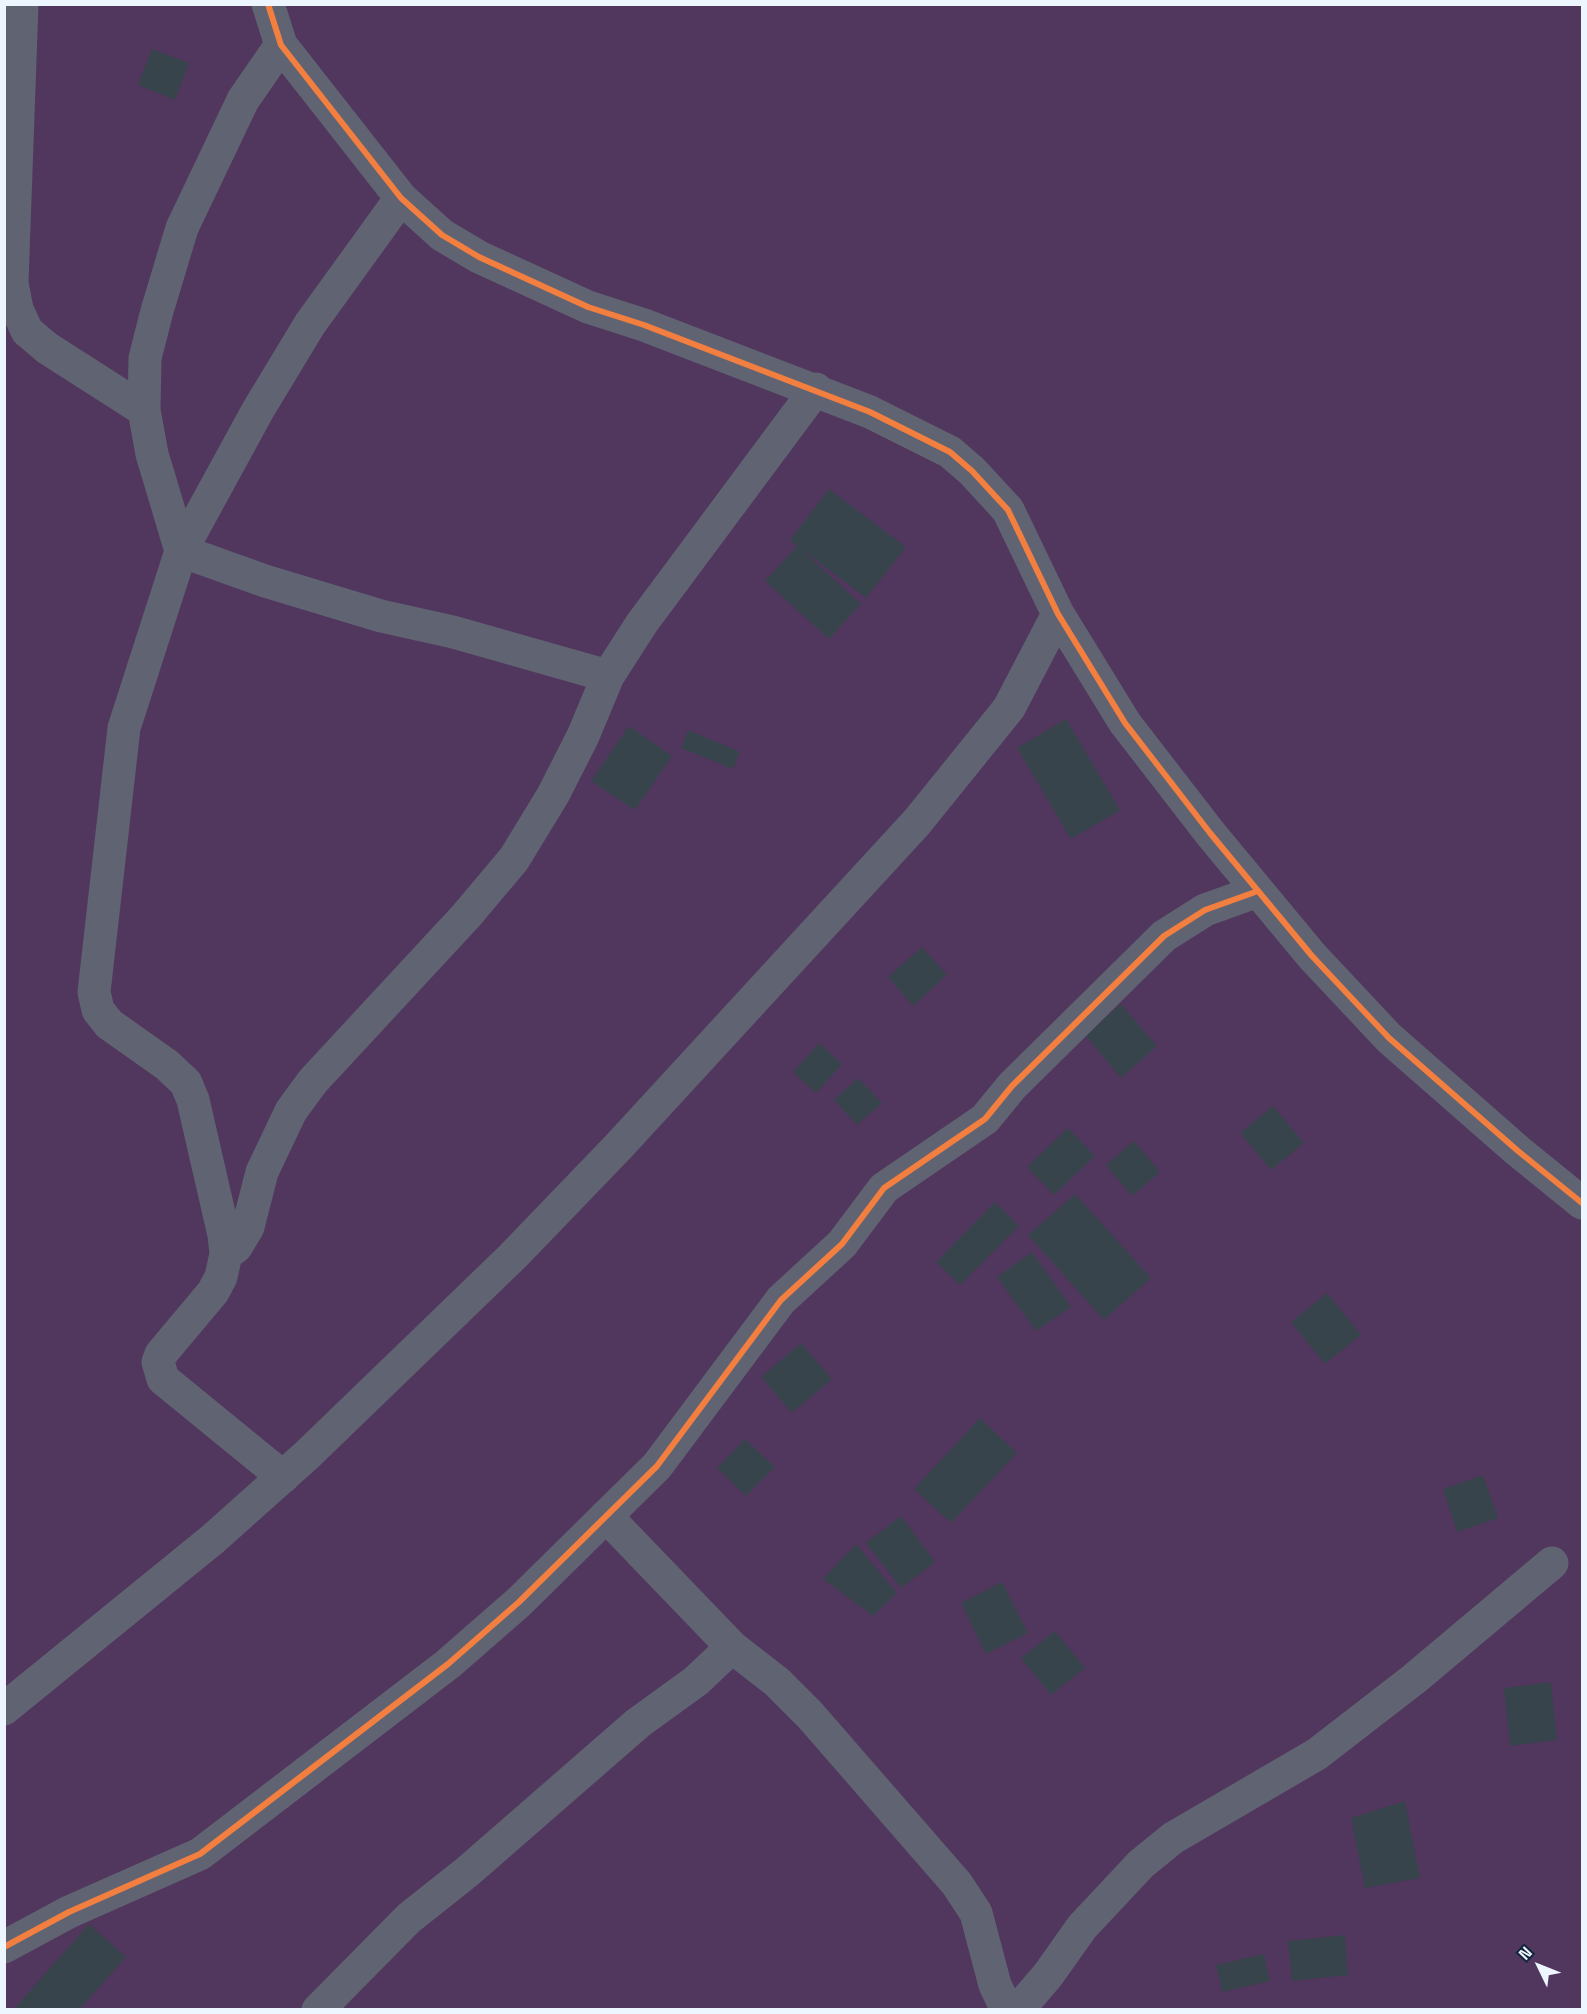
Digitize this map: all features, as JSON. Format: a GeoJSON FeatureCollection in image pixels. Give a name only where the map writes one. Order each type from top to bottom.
{"type":"FeatureCollection","features":[{"type":"Feature","properties":{"kind":"street"},"geometry":{"type":"LineString","coordinates":[[22,4],[12,283],[17,309],[27,331],[47,348],[144,410]]}},
{"type":"Feature","properties":{"kind":"street"},"geometry":{"type":"LineString","coordinates":[[268,4],[281,45],[401,198],[442,234],[479,257],[588,307],[816,389],[925,437],[950,452],[972,471],[1008,510],[1058,614],[1125,723],[1210,833],[1312,956],[1389,1038],[1518,1151],[1582,1203]]}},
{"type":"Feature","properties":{"kind":"street"},"geometry":{"type":"LineString","coordinates":[[181,551],[162,492],[144,410],[146,358],[157,311],[182,228],[243,99],[281,45]]}},
{"type":"Feature","properties":{"kind":"street"},"geometry":{"type":"LineString","coordinates":[[283,1477],[178,1395],[163,1379],[159,1371],[158,1362],[165,1347],[213,1292],[221,1276],[226,1254],[217,1200],[186,1083],[167,1065],[109,1024],[98,1010],[94,992],[124,728],[181,551],[258,410],[310,324],[401,198]]}},
{"type":"Feature","properties":{"kind":"street"},"geometry":{"type":"LineString","coordinates":[[226,1254],[236,1247],[248,1227],[262,1172],[291,1111],[313,1081],[466,915],[514,859],[553,795],[583,736],[608,676],[642,623],[816,389]]}},
{"type":"Feature","properties":{"kind":"street"},"geometry":{"type":"LineString","coordinates":[[181,551],[265,581],[381,616],[500,644],[608,676]]}},
{"type":"Feature","properties":{"kind":"street"},"geometry":{"type":"LineString","coordinates":[[4,1709],[213,1539],[283,1477],[521,1248],[835,914],[917,822],[1009,708],[1058,614]]}},
{"type":"Feature","properties":{"kind":"street"},"geometry":{"type":"LineString","coordinates":[[4,1947],[69,1912],[200,1854],[441,1670],[519,1602],[657,1466],[782,1300],[842,1244],[884,1188],[985,1119],[1012,1086],[1164,936],[1205,910],[1258,891]]}},
{"type":"Feature","properties":{"kind":"street"},"geometry":{"type":"LineString","coordinates":[[606,1516],[732,1647],[777,1682],[810,1715],[957,1884],[976,1913],[995,1985],[1007,2010]]}},
{"type":"Feature","properties":{"kind":"street"},"geometry":{"type":"LineString","coordinates":[[1018,2010],[1048,1976],[1082,1927],[1140,1864],[1173,1838],[1317,1754],[1406,1686],[1552,1563]]}},
{"type":"Feature","properties":{"kind":"street"},"geometry":{"type":"LineString","coordinates":[[318,2010],[409,1918],[467,1872],[638,1723],[696,1681],[732,1647]]}},
{"type":"Feature","properties":{"kind":"shaded area"},"geometry":{"type":"Polygon","coordinates":[[[5,5],[1582,5],[1582,2009],[5,2009],[5,5]]]}},
{"type":"Feature","properties":{"kind":"building"},"geometry":{"type":"Polygon","coordinates":[[[152,49],[189,63],[175,100],[138,85],[152,49]]]}},
{"type":"Feature","properties":{"kind":"building"},"geometry":{"type":"Polygon","coordinates":[[[829,489],[906,547],[866,598],[800,548],[861,604],[829,639],[765,581],[797,546],[790,540],[829,489]]]}},
{"type":"Feature","properties":{"kind":"building"},"geometry":{"type":"Polygon","coordinates":[[[1066,719],[1120,810],[1071,839],[1017,748],[1066,719]]]}},
{"type":"Feature","properties":{"kind":"building"},"geometry":{"type":"Polygon","coordinates":[[[629,726],[672,756],[635,810],[591,781],[629,726]]]}},
{"type":"Feature","properties":{"kind":"building"},"geometry":{"type":"Polygon","coordinates":[[[688,730],[740,752],[733,769],[681,748],[688,730]]]}},
{"type":"Feature","properties":{"kind":"building"},"geometry":{"type":"Polygon","coordinates":[[[922,947],[947,975],[913,1006],[888,977],[922,947]]]}},
{"type":"Feature","properties":{"kind":"building"},"geometry":{"type":"Polygon","coordinates":[[[1121,1004],[1157,1046],[1121,1078],[1085,1035],[1121,1004]]]}},
{"type":"Feature","properties":{"kind":"building"},"geometry":{"type":"Polygon","coordinates":[[[819,1043],[842,1064],[816,1093],[793,1072],[819,1043]]]}},
{"type":"Feature","properties":{"kind":"building"},"geometry":{"type":"Polygon","coordinates":[[[858,1078],[882,1103],[857,1125],[834,1100],[858,1078]]]}},
{"type":"Feature","properties":{"kind":"building"},"geometry":{"type":"Polygon","coordinates":[[[1273,1106],[1304,1143],[1271,1170],[1240,1133],[1273,1106]]]}},
{"type":"Feature","properties":{"kind":"building"},"geometry":{"type":"Polygon","coordinates":[[[1068,1128],[1095,1156],[1054,1195],[1027,1167],[1068,1128]]]}},
{"type":"Feature","properties":{"kind":"building"},"geometry":{"type":"Polygon","coordinates":[[[1134,1141],[1160,1172],[1132,1196],[1106,1165],[1134,1141]]]}},
{"type":"Feature","properties":{"kind":"building"},"geometry":{"type":"Polygon","coordinates":[[[1075,1194],[1151,1278],[1104,1320],[1028,1235],[1075,1194]]]}},
{"type":"Feature","properties":{"kind":"building"},"geometry":{"type":"Polygon","coordinates":[[[995,1202],[1019,1226],[960,1285],[936,1262],[995,1202]]]}},
{"type":"Feature","properties":{"kind":"building"},"geometry":{"type":"Polygon","coordinates":[[[1032,1252],[1071,1307],[1036,1331],[997,1277],[1032,1252]]]}},
{"type":"Feature","properties":{"kind":"building"},"geometry":{"type":"Polygon","coordinates":[[[1327,1293],[1361,1335],[1325,1364],[1291,1322],[1327,1293]]]}},
{"type":"Feature","properties":{"kind":"building"},"geometry":{"type":"Polygon","coordinates":[[[801,1343],[832,1379],[792,1413],[761,1377],[801,1343]]]}},
{"type":"Feature","properties":{"kind":"building"},"geometry":{"type":"Polygon","coordinates":[[[980,1418],[1017,1453],[951,1523],[914,1489],[980,1418]]]}},
{"type":"Feature","properties":{"kind":"building"},"geometry":{"type":"Polygon","coordinates":[[[745,1439],[775,1467],[746,1496],[717,1468],[745,1439]]]}},
{"type":"Feature","properties":{"kind":"building"},"geometry":{"type":"Polygon","coordinates":[[[1483,1475],[1498,1518],[1457,1532],[1443,1489],[1483,1475]]]}},
{"type":"Feature","properties":{"kind":"building"},"geometry":{"type":"Polygon","coordinates":[[[901,1516],[935,1562],[901,1588],[866,1543],[901,1516]]]}},
{"type":"Feature","properties":{"kind":"building"},"geometry":{"type":"Polygon","coordinates":[[[856,1544],[897,1593],[873,1616],[823,1579],[856,1544]]]}},
{"type":"Feature","properties":{"kind":"building"},"geometry":{"type":"Polygon","coordinates":[[[1002,1582],[1028,1633],[986,1654],[961,1603],[1002,1582]]]}},
{"type":"Feature","properties":{"kind":"building"},"geometry":{"type":"Polygon","coordinates":[[[1055,1631],[1085,1668],[1051,1695],[1021,1658],[1055,1631]]]}},
{"type":"Feature","properties":{"kind":"building"},"geometry":{"type":"Polygon","coordinates":[[[1551,1682],[1557,1740],[1510,1746],[1504,1688],[1551,1682]]]}},
{"type":"Feature","properties":{"kind":"building"},"geometry":{"type":"Polygon","coordinates":[[[1405,1801],[1420,1878],[1365,1888],[1351,1818],[1405,1801]]]}},
{"type":"Feature","properties":{"kind":"building"},"geometry":{"type":"Polygon","coordinates":[[[89,1924],[126,1957],[79,2010],[13,2010],[89,1924]]]}},
{"type":"Feature","properties":{"kind":"building"},"geometry":{"type":"Polygon","coordinates":[[[1345,1935],[1348,1975],[1292,1981],[1288,1941],[1345,1935]]]}},
{"type":"Feature","properties":{"kind":"building"},"geometry":{"type":"Polygon","coordinates":[[[1264,1954],[1270,1981],[1222,1992],[1216,1965],[1264,1954]]]}},
{"type":"Feature","properties":{"kind":"cycle path"},"geometry":{"type":"LineString","coordinates":[[268,4],[281,45],[401,198],[442,235],[479,257],[588,307],[644,325],[870,412],[950,452],[972,471],[1008,510],[1058,614],[1125,723],[1210,833],[1312,956],[1389,1038],[1518,1151],[1582,1203]]}},
{"type":"Feature","properties":{"kind":"cycle path"},"geometry":{"type":"LineString","coordinates":[[4,1947],[69,1912],[200,1854],[448,1664],[519,1602],[657,1466],[781,1300],[842,1244],[884,1188],[985,1119],[1012,1086],[1164,936],[1205,910],[1258,891]]}}]}
